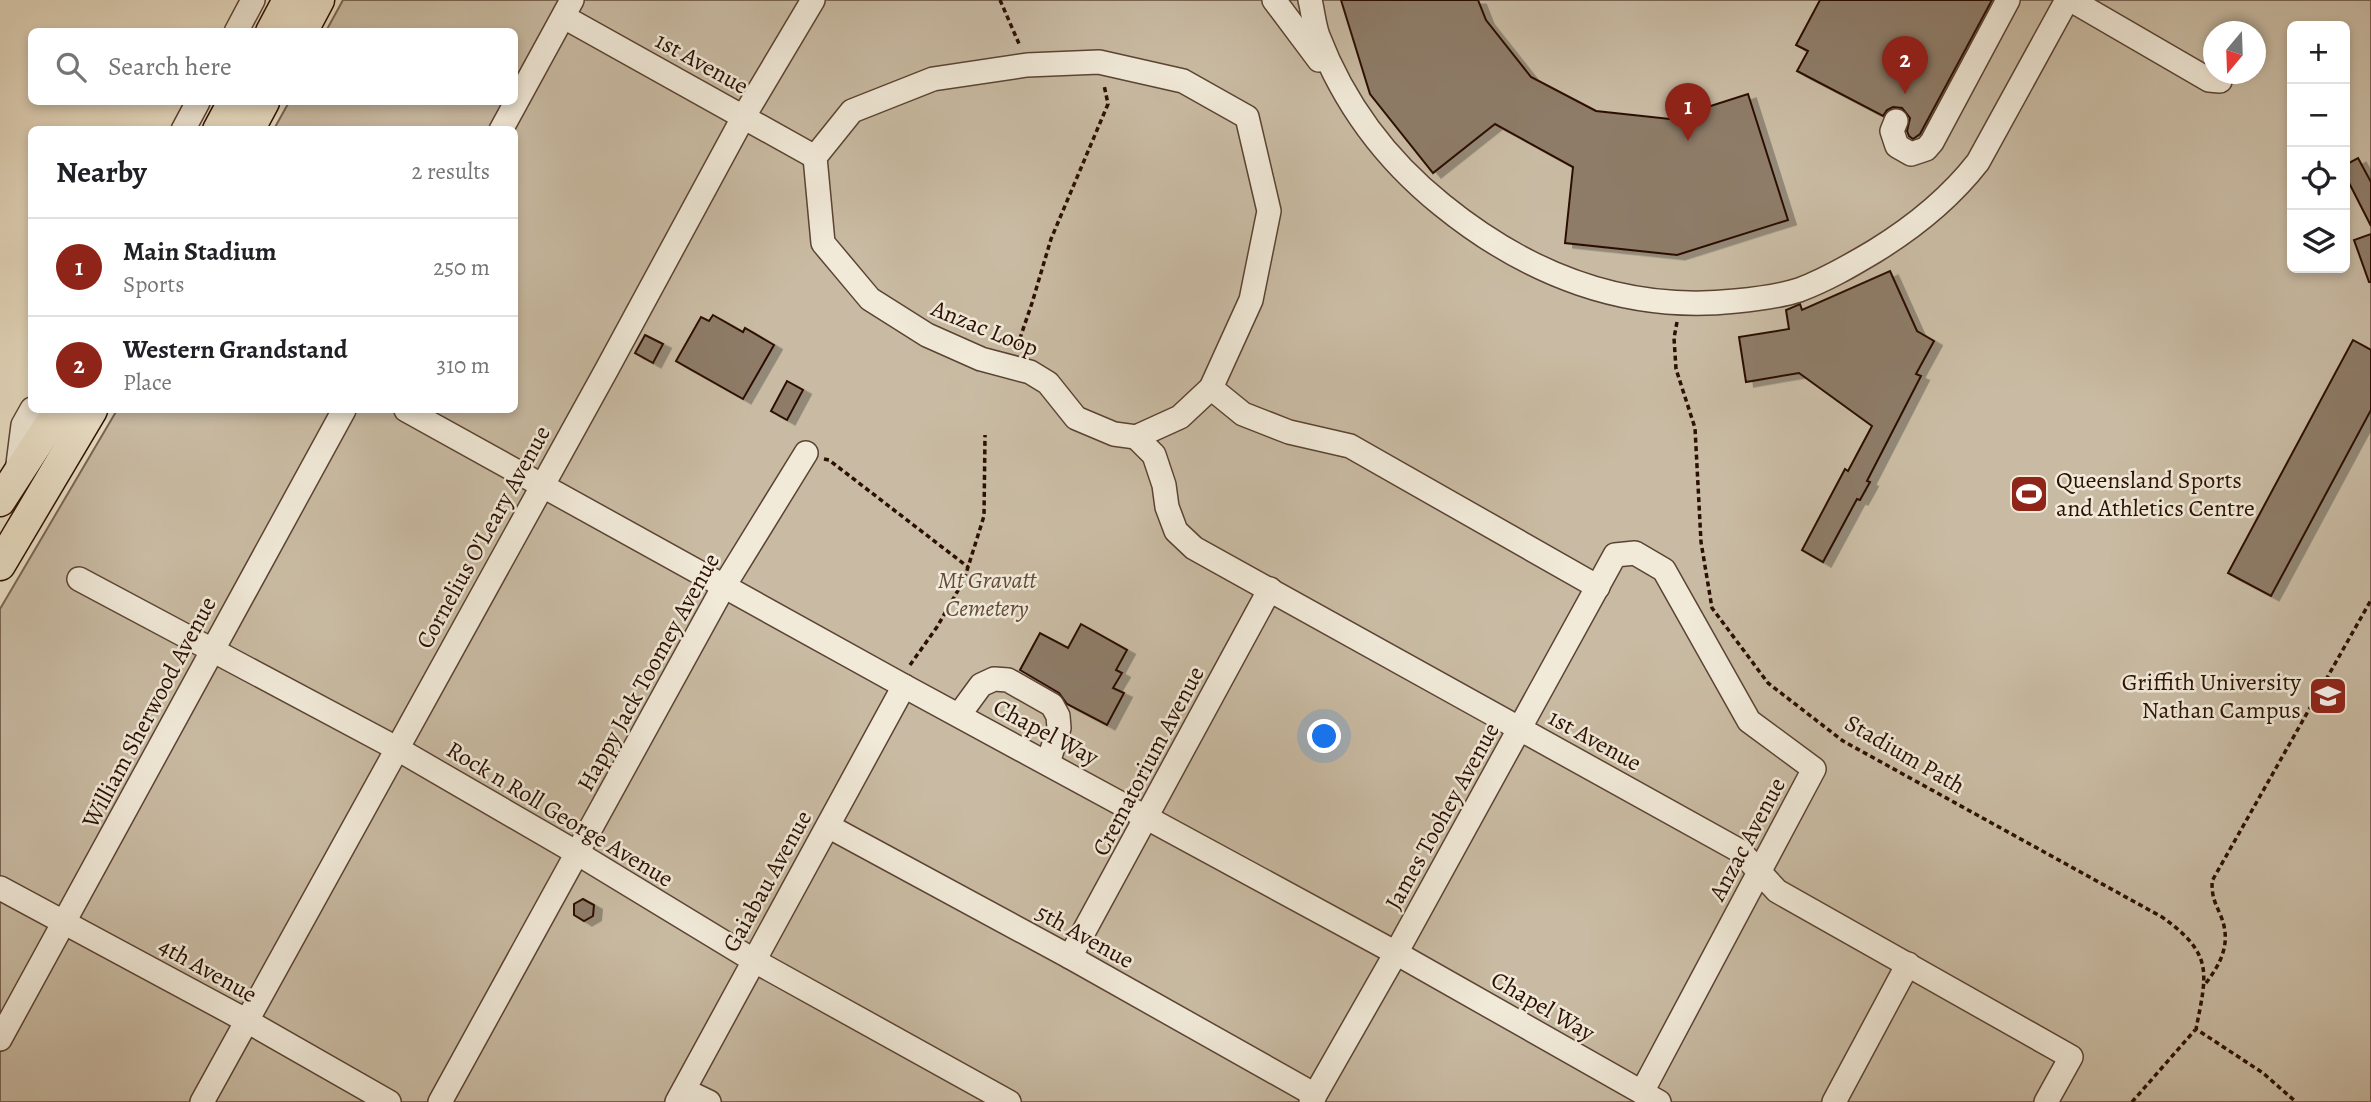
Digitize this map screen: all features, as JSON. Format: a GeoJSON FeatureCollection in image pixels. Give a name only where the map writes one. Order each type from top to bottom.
{"type":"FeatureCollection","features":[{"type":"Feature","properties":{"kind":"main road"},"geometry":{"type":"LineString","coordinates":[[273,28],[288,0]]}},
{"type":"Feature","properties":{"kind":"main road"},"geometry":{"type":"LineString","coordinates":[[304,28],[319,0]]}},
{"type":"Feature","properties":{"kind":"main road"},"geometry":{"type":"LineString","coordinates":[[220,126],[231,105]]}},
{"type":"Feature","properties":{"kind":"main road"},"geometry":{"type":"LineString","coordinates":[[250,126],[262,105]]}},
{"type":"Feature","properties":{"kind":"main road"},"geometry":{"type":"LineString","coordinates":[[0,501],[57,413]]}},
{"type":"Feature","properties":{"kind":"main road"},"geometry":{"type":"LineString","coordinates":[[0,565],[90,413]]}},
{"type":"Feature","properties":{"kind":"street"},"geometry":{"type":"LineString","coordinates":[[238,28],[253,0]]}},
{"type":"Feature","properties":{"kind":"street","name":"Cornelius O'Leary Avenue"},"geometry":{"type":"LineString","coordinates":[[202,1102],[744,116],[813,0]]}},
{"type":"Feature","properties":{"kind":"street"},"geometry":{"type":"LineString","coordinates":[[1274,0],[1345,93],[1375,140],[1421,188],[1463,222],[1510,253],[1557,276],[1602,291],[1680,303],[1704,304],[1756,299],[1798,290],[1843,271],[1901,235],[1962,182],[1978,162],[2063,2],[2078,4],[2203,77]]}},
{"type":"Feature","properties":{"kind":"street"},"geometry":{"type":"LineString","coordinates":[[1310,0],[1317,35],[1345,93]]}},
{"type":"Feature","properties":{"kind":"street"},"geometry":{"type":"LineString","coordinates":[[1896,121],[1892,131],[1897,146],[1911,154],[1926,149],[1933,142],[2008,0]]}},
{"type":"Feature","properties":{"kind":"street"},"geometry":{"type":"LineString","coordinates":[[2088,0],[2203,67]]}},
{"type":"Feature","properties":{"kind":"street"},"geometry":{"type":"LineString","coordinates":[[518,99],[568,9]]}},
{"type":"Feature","properties":{"kind":"street","name":"1st Avenue"},"geometry":{"type":"LineString","coordinates":[[568,9],[815,157]]}},
{"type":"Feature","properties":{"kind":"street"},"geometry":{"type":"LineString","coordinates":[[815,157],[852,111],[933,79],[1027,65],[1099,62],[1183,81],[1247,117],[1269,211],[1251,300],[1210,388],[1180,417],[1136,437]]}},
{"type":"Feature","properties":{"kind":"street"},"geometry":{"type":"LineString","coordinates":[[185,126],[196,105]]}},
{"type":"Feature","properties":{"kind":"street"},"geometry":{"type":"LineString","coordinates":[[503,126],[515,105]]}},
{"type":"Feature","properties":{"kind":"street","name":"Anzac Loop"},"geometry":{"type":"LineString","coordinates":[[815,157],[822,243],[870,299],[927,335],[981,359],[1030,372],[1048,383],[1076,418],[1114,434],[1136,437]]}},
{"type":"Feature","properties":{"kind":"street"},"geometry":{"type":"LineString","coordinates":[[1210,388],[1243,414],[1289,432],[1350,446],[1598,586]]}},
{"type":"Feature","properties":{"kind":"street"},"geometry":{"type":"LineString","coordinates":[[16,475],[23,425],[30,413]]}},
{"type":"Feature","properties":{"kind":"street","name":"William Sherwood Avenue"},"geometry":{"type":"LineString","coordinates":[[0,1039],[342,413]]}},
{"type":"Feature","properties":{"kind":"street","name":"Chapel Way"},"geometry":{"type":"LineString","coordinates":[[411,413],[724,586],[905,678],[959,715],[1396,953],[1650,1097]]}},
{"type":"Feature","properties":{"kind":"street","name":"1st Avenue"},"geometry":{"type":"LineString","coordinates":[[1136,437],[1154,455],[1176,531],[1194,548],[1740,851],[1777,891],[2071,1057],[2046,1102]]}},
{"type":"Feature","properties":{"kind":"street","name":"Happy Jack Toomey Avenue"},"geometry":{"type":"LineString","coordinates":[[440,1102],[724,586],[806,453]]}},
{"type":"Feature","properties":{"kind":"street","name":"Anzac Avenue"},"geometry":{"type":"LineString","coordinates":[[1615,555],[1635,554],[1664,570],[1749,721],[1814,769],[1759,874],[1650,1097]]}},
{"type":"Feature","properties":{"kind":"street","name":"James Toohey Avenue"},"geometry":{"type":"LineString","coordinates":[[1313,1098],[1615,555]]}},
{"type":"Feature","properties":{"kind":"street","name":"Rock n Roll George Avenue"},"geometry":{"type":"LineString","coordinates":[[79,579],[396,748],[578,853],[753,960],[1009,1102]]}},
{"type":"Feature","properties":{"kind":"street","name":"Crematorium Avenue"},"geometry":{"type":"LineString","coordinates":[[1070,957],[1270,589]]}},
{"type":"Feature","properties":{"kind":"street","name":"Gaiabau Avenue"},"geometry":{"type":"LineString","coordinates":[[680,1096],[828,826],[905,678]]}},
{"type":"Feature","properties":{"kind":"street"},"geometry":{"type":"LineString","coordinates":[[959,715],[981,685],[994,680],[1008,680],[1052,705],[1058,716],[1059,727],[1048,763]]}},
{"type":"Feature","properties":{"kind":"street","name":"5th Avenue"},"geometry":{"type":"LineString","coordinates":[[828,826],[1070,957],[1313,1098]]}},
{"type":"Feature","properties":{"kind":"street","name":"4th Avenue"},"geometry":{"type":"LineString","coordinates":[[0,888],[247,1021],[389,1102]]}},
{"type":"Feature","properties":{"kind":"street"},"geometry":{"type":"LineString","coordinates":[[1834,1102],[1908,964]]}},
{"type":"Feature","properties":{"kind":"street"},"geometry":{"type":"LineString","coordinates":[[680,1096],[709,1102]]}},
{"type":"Feature","properties":{"kind":"path"},"geometry":{"type":"LineString","coordinates":[[1000,0],[1027,65]]}},
{"type":"Feature","properties":{"kind":"path"},"geometry":{"type":"LineString","coordinates":[[1017,369],[1017,344],[1051,239],[1108,104],[1099,62]]}},
{"type":"Feature","properties":{"kind":"path","name":"Stadium Path"},"geometry":{"type":"LineString","coordinates":[[1680,303],[1674,338],[1676,369],[1695,428],[1701,542],[1712,608],[1768,683],[1843,741],[2181,930],[2203,964],[2205,985],[2196,1029]]}},
{"type":"Feature","properties":{"kind":"path"},"geometry":{"type":"LineString","coordinates":[[905,678],[918,651],[937,627],[964,580],[984,516],[985,435]]}},
{"type":"Feature","properties":{"kind":"path"},"geometry":{"type":"LineString","coordinates":[[806,453],[829,460],[968,567]]}},
{"type":"Feature","properties":{"kind":"path"},"geometry":{"type":"LineString","coordinates":[[2205,985],[2220,965],[2225,941],[2221,916],[2212,900],[2212,881],[2371,600]]}},
{"type":"Feature","properties":{"kind":"path"},"geometry":{"type":"LineString","coordinates":[[2133,1102],[2196,1029],[2263,1073],[2296,1102]]}},
{"type":"Feature","properties":{"kind":"green space","name":"Mt Gravatt Cemetery"},"geometry":{"type":"Polygon","coordinates":[[[343,0],[2371,0],[2371,1102],[0,1102],[0,609],[115,413],[518,413],[518,126],[276,126],[287,105],[518,105],[518,28],[328,28],[343,0]]]}},
{"type":"Feature","properties":{"kind":"building"},"geometry":{"type":"Polygon","coordinates":[[[1341,0],[1478,0],[1486,20],[1531,77],[1596,111],[1670,119],[1748,94],[1788,220],[1677,255],[1565,243],[1573,167],[1495,124],[1433,173],[1370,94],[1341,0]]]}},
{"type":"Feature","properties":{"kind":"building"},"geometry":{"type":"Polygon","coordinates":[[[1820,0],[1992,0],[1920,134],[1913,139],[1907,131],[1910,118],[1902,108],[1893,107],[1883,116],[1797,71],[1808,51],[1796,45],[1820,0]]]}},
{"type":"Feature","properties":{"kind":"building"},"geometry":{"type":"Polygon","coordinates":[[[2358,158],[2371,182],[2371,226],[2350,185],[2350,162],[2358,158]]]}},
{"type":"Feature","properties":{"kind":"building"},"geometry":{"type":"Polygon","coordinates":[[[2371,234],[2371,282],[2369,282],[2354,240],[2371,234]]]}},
{"type":"Feature","properties":{"kind":"building"},"geometry":{"type":"Polygon","coordinates":[[[1890,271],[1917,331],[1934,341],[1916,374],[1921,376],[1867,481],[1870,482],[1860,500],[1857,499],[1823,562],[1802,550],[1845,469],[1848,471],[1872,426],[1799,373],[1746,382],[1739,337],[1789,329],[1786,310],[1800,304],[1802,310],[1890,271]]]}},
{"type":"Feature","properties":{"kind":"building"},"geometry":{"type":"Polygon","coordinates":[[[713,315],[743,332],[745,328],[774,345],[743,399],[676,361],[701,317],[709,321],[713,315]]]}},
{"type":"Feature","properties":{"kind":"building"},"geometry":{"type":"Polygon","coordinates":[[[645,335],[663,344],[653,363],[635,353],[645,335]]]}},
{"type":"Feature","properties":{"kind":"building"},"geometry":{"type":"Polygon","coordinates":[[[2353,340],[2371,350],[2371,410],[2271,596],[2228,573],[2353,340]]]}},
{"type":"Feature","properties":{"kind":"building"},"geometry":{"type":"Polygon","coordinates":[[[787,381],[803,390],[787,420],[771,411],[787,381]]]}},
{"type":"Feature","properties":{"kind":"building"},"geometry":{"type":"Polygon","coordinates":[[[1081,624],[1127,650],[1116,670],[1122,673],[1113,688],[1124,693],[1107,725],[1067,704],[1059,693],[1020,670],[1040,633],[1068,648],[1081,624]]]}},
{"type":"Feature","properties":{"kind":"building"},"geometry":{"type":"Polygon","coordinates":[[[583,899],[594,905],[593,916],[584,921],[574,915],[574,904],[583,899]]]}},
{"type":"Feature","properties":{"kind":"place","name":"Western Grandstand"},"geometry":{"type":"Point","coordinates":[1905,94]}},
{"type":"Feature","properties":{"kind":"place","name":"Main Stadium"},"geometry":{"type":"Point","coordinates":[1688,141]}},
{"type":"Feature","properties":{"kind":"place","name":"Queensland Sports and Athletics Centre"},"geometry":{"type":"Point","coordinates":[2029,494]}},
{"type":"Feature","properties":{"kind":"place","name":"Griffith University Nathan Campus"},"geometry":{"type":"Point","coordinates":[2328,696]}}]}
